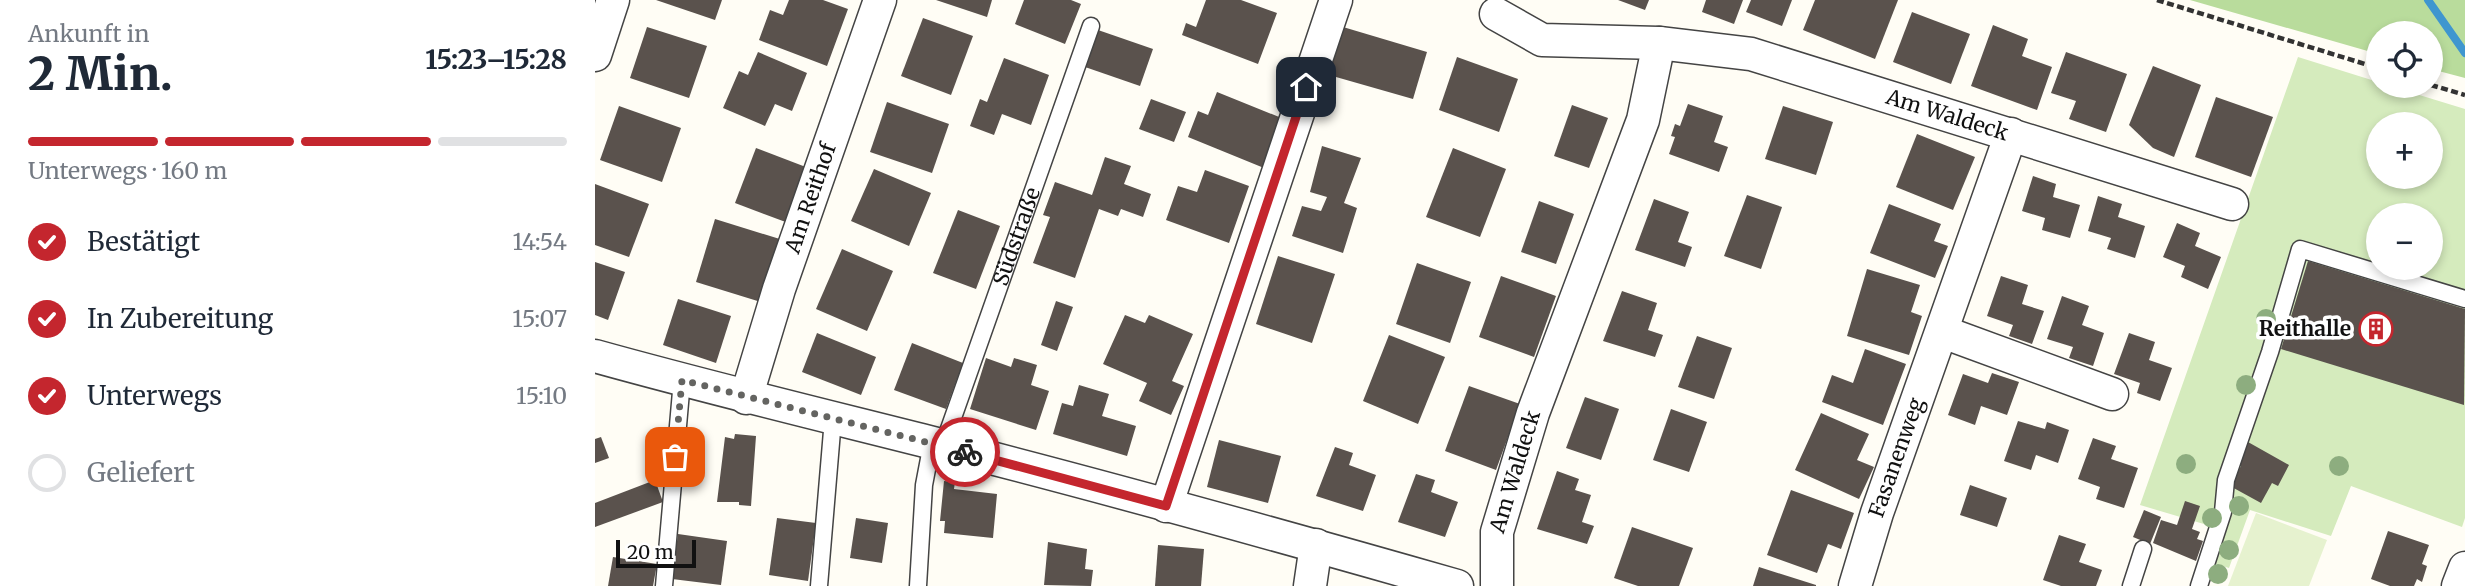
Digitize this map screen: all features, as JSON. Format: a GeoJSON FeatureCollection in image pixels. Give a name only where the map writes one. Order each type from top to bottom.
{"type":"FeatureCollection","features":[{"type":"Feature","properties":{"kind":"street"},"geometry":{"type":"LineString","coordinates":[[595,55],[613,0]]}},
{"type":"Feature","properties":{"kind":"street","name":"Am Reithof"},"geometry":{"type":"LineString","coordinates":[[746,398],[779,289],[880,0]]}},
{"type":"Feature","properties":{"kind":"street"},"geometry":{"type":"LineString","coordinates":[[1166,506],[1336,0]]}},
{"type":"Feature","properties":{"kind":"street","name":"Am Waldeck"},"geometry":{"type":"LineString","coordinates":[[1496,14],[1542,40],[1659,43],[1751,54],[2232,204]]}},
{"type":"Feature","properties":{"kind":"street","name":"Am Waldeck"},"geometry":{"type":"LineString","coordinates":[[1497,586],[1497,532],[1529,426],[1643,120],[1659,43]]}},
{"type":"Feature","properties":{"kind":"street","name":"Fasanenweg"},"geometry":{"type":"LineString","coordinates":[[1855,586],[1877,513],[2011,134]]}},
{"type":"Feature","properties":{"kind":"street"},"geometry":{"type":"LineString","coordinates":[[1943,332],[2112,394]]}},
{"type":"Feature","properties":{"kind":"street"},"geometry":{"type":"LineString","coordinates":[[595,356],[746,398],[938,445],[1316,545],[1457,586]]}},
{"type":"Feature","properties":{"kind":"street"},"geometry":{"type":"LineString","coordinates":[[1310,586],[1316,545]]}},
{"type":"Feature","properties":{"kind":"street"},"geometry":{"type":"LineString","coordinates":[[2458,586],[2465,568]]}},
{"type":"Feature","properties":{"kind":"lane","name":"Südstraße"},"geometry":{"type":"LineString","coordinates":[[918,586],[924,485],[1091,26]]}},
{"type":"Feature","properties":{"kind":"lane"},"geometry":{"type":"LineString","coordinates":[[2199,586],[2223,512],[2226,480],[2270,352],[2300,249],[2465,299]]}},
{"type":"Feature","properties":{"kind":"lane"},"geometry":{"type":"LineString","coordinates":[[664,586],[682,380]]}},
{"type":"Feature","properties":{"kind":"lane"},"geometry":{"type":"LineString","coordinates":[[819,586],[832,419]]}},
{"type":"Feature","properties":{"kind":"lane"},"geometry":{"type":"LineString","coordinates":[[2131,586],[2143,549]]}},
{"type":"Feature","properties":{"kind":"path"},"geometry":{"type":"LineString","coordinates":[[2157,0],[2366,64]]}},
{"type":"Feature","properties":{"kind":"path"},"geometry":{"type":"LineString","coordinates":[[2443,89],[2465,95]]}},
{"type":"Feature","properties":{"kind":"green space"},"geometry":{"type":"Polygon","coordinates":[[[2190,0],[2465,0],[2465,78],[2443,72],[2443,21],[2366,21],[2366,51],[2190,0]]]}},
{"type":"Feature","properties":{"kind":"green space"},"geometry":{"type":"Polygon","coordinates":[[[2298,57],[2366,78],[2366,98],[2429,98],[2465,109],[2465,518],[2462,527],[2351,486],[2331,536],[2250,510],[2229,568],[2213,563],[2224,530],[2140,505],[2298,57]]]}},
{"type":"Feature","properties":{"kind":"green space"},"geometry":{"type":"Polygon","coordinates":[[[2256,513],[2327,540],[2309,586],[2228,586],[2256,513]]]}},
{"type":"Feature","properties":{"kind":"building"},"geometry":{"type":"Polygon","coordinates":[[[656,0],[722,0],[715,20],[656,0]]]}},
{"type":"Feature","properties":{"kind":"building"},"geometry":{"type":"Polygon","coordinates":[[[789,0],[823,0],[848,9],[827,66],[759,40],[770,10],[783,15],[789,0]]]}},
{"type":"Feature","properties":{"kind":"building"},"geometry":{"type":"Polygon","coordinates":[[[936,0],[992,0],[987,17],[936,0]]]}},
{"type":"Feature","properties":{"kind":"building"},"geometry":{"type":"Polygon","coordinates":[[[1024,0],[1071,0],[1081,4],[1065,44],[1015,24],[1024,0]]]}},
{"type":"Feature","properties":{"kind":"building"},"geometry":{"type":"Polygon","coordinates":[[[1206,0],[1241,0],[1277,13],[1258,64],[1182,35],[1186,23],[1196,27],[1206,0]]]}},
{"type":"Feature","properties":{"kind":"building"},"geometry":{"type":"Polygon","coordinates":[[[1618,0],[1649,0],[1645,10],[1618,0]]]}},
{"type":"Feature","properties":{"kind":"building"},"geometry":{"type":"Polygon","coordinates":[[[1706,0],[1743,0],[1734,24],[1702,12],[1706,0]]]}},
{"type":"Feature","properties":{"kind":"building"},"geometry":{"type":"Polygon","coordinates":[[[1751,0],[1792,0],[1782,26],[1746,12],[1751,0]]]}},
{"type":"Feature","properties":{"kind":"building"},"geometry":{"type":"Polygon","coordinates":[[[1815,0],[1898,0],[1875,59],[1803,30],[1815,0]]]}},
{"type":"Feature","properties":{"kind":"building"},"geometry":{"type":"Polygon","coordinates":[[[1912,12],[1970,34],[1951,84],[1893,62],[1912,12]]]}},
{"type":"Feature","properties":{"kind":"building"},"geometry":{"type":"Polygon","coordinates":[[[923,18],[973,36],[951,95],[901,76],[923,18]]]}},
{"type":"Feature","properties":{"kind":"building"},"geometry":{"type":"Polygon","coordinates":[[[1993,25],[2028,39],[2022,56],[2052,67],[2037,110],[1971,86],[1993,25]]]}},
{"type":"Feature","properties":{"kind":"building"},"geometry":{"type":"Polygon","coordinates":[[[647,27],[707,46],[689,98],[630,78],[647,27]]]}},
{"type":"Feature","properties":{"kind":"building"},"geometry":{"type":"Polygon","coordinates":[[[1343,27],[1427,52],[1413,99],[1329,75],[1343,27]]]}},
{"type":"Feature","properties":{"kind":"building"},"geometry":{"type":"Polygon","coordinates":[[[1098,30],[1153,49],[1140,86],[1085,67],[1098,30]]]}},
{"type":"Feature","properties":{"kind":"building"},"geometry":{"type":"Polygon","coordinates":[[[758,52],[807,73],[792,111],[775,104],[765,126],[723,108],[739,71],[748,75],[758,52]]]}},
{"type":"Feature","properties":{"kind":"building"},"geometry":{"type":"Polygon","coordinates":[[[2066,52],[2127,74],[2106,132],[2069,119],[2076,101],[2051,93],[2066,52]]]}},
{"type":"Feature","properties":{"kind":"building"},"geometry":{"type":"Polygon","coordinates":[[[1457,57],[1518,79],[1499,132],[1439,110],[1457,57]]]}},
{"type":"Feature","properties":{"kind":"building"},"geometry":{"type":"Polygon","coordinates":[[[1004,58],[1049,75],[1031,125],[1002,114],[994,135],[970,126],[980,99],[987,102],[1004,58]]]}},
{"type":"Feature","properties":{"kind":"building"},"geometry":{"type":"Polygon","coordinates":[[[2153,66],[2201,85],[2174,157],[2153,148],[2129,125],[2153,66]]]}},
{"type":"Feature","properties":{"kind":"building"},"geometry":{"type":"Polygon","coordinates":[[[1217,92],[1284,119],[1264,168],[1188,137],[1198,111],[1208,115],[1217,92]]]}},
{"type":"Feature","properties":{"kind":"building"},"geometry":{"type":"Polygon","coordinates":[[[2216,97],[2273,117],[2251,177],[2195,157],[2216,97]]]}},
{"type":"Feature","properties":{"kind":"building"},"geometry":{"type":"Polygon","coordinates":[[[1151,99],[1186,112],[1174,142],[1139,129],[1151,99]]]}},
{"type":"Feature","properties":{"kind":"building"},"geometry":{"type":"Polygon","coordinates":[[[887,102],[949,124],[932,173],[870,152],[887,102]]]}},
{"type":"Feature","properties":{"kind":"building"},"geometry":{"type":"Polygon","coordinates":[[[1688,104],[1723,116],[1714,142],[1728,147],[1719,172],[1669,154],[1675,137],[1671,136],[1675,124],[1680,126],[1688,104]]]}},
{"type":"Feature","properties":{"kind":"building"},"geometry":{"type":"Polygon","coordinates":[[[1572,105],[1608,118],[1589,168],[1554,156],[1572,105]]]}},
{"type":"Feature","properties":{"kind":"building"},"geometry":{"type":"Polygon","coordinates":[[[619,106],[681,128],[662,182],[600,160],[619,106]]]}},
{"type":"Feature","properties":{"kind":"building"},"geometry":{"type":"Polygon","coordinates":[[[1783,106],[1833,122],[1816,175],[1765,159],[1783,106]]]}},
{"type":"Feature","properties":{"kind":"building"},"geometry":{"type":"Polygon","coordinates":[[[1917,134],[1975,157],[1953,210],[1896,187],[1917,134]]]}},
{"type":"Feature","properties":{"kind":"building"},"geometry":{"type":"Polygon","coordinates":[[[1322,146],[1361,158],[1344,203],[1357,208],[1343,253],[1292,236],[1302,206],[1321,211],[1327,197],[1310,192],[1322,146]]]}},
{"type":"Feature","properties":{"kind":"building"},"geometry":{"type":"Polygon","coordinates":[[[756,148],[811,169],[791,224],[735,203],[756,148]]]}},
{"type":"Feature","properties":{"kind":"building"},"geometry":{"type":"Polygon","coordinates":[[[1453,148],[1506,169],[1480,237],[1426,217],[1453,148]]]}},
{"type":"Feature","properties":{"kind":"building"},"geometry":{"type":"Polygon","coordinates":[[[1105,157],[1131,166],[1124,184],[1151,194],[1143,217],[1121,209],[1118,216],[1099,209],[1075,278],[1033,263],[1050,217],[1043,215],[1055,182],[1092,195],[1105,157]]]}},
{"type":"Feature","properties":{"kind":"building"},"geometry":{"type":"Polygon","coordinates":[[[874,169],[931,193],[909,246],[851,221],[874,169]]]}},
{"type":"Feature","properties":{"kind":"building"},"geometry":{"type":"Polygon","coordinates":[[[1205,170],[1249,186],[1229,243],[1166,220],[1178,186],[1197,192],[1205,170]]]}},
{"type":"Feature","properties":{"kind":"building"},"geometry":{"type":"Polygon","coordinates":[[[2033,176],[2056,184],[2053,197],[2080,205],[2070,238],[2042,230],[2045,218],[2022,211],[2033,176]]]}},
{"type":"Feature","properties":{"kind":"building"},"geometry":{"type":"Polygon","coordinates":[[[595,184],[649,204],[629,257],[595,245],[595,184]]]}},
{"type":"Feature","properties":{"kind":"building"},"geometry":{"type":"Polygon","coordinates":[[[1747,195],[1782,207],[1761,269],[1724,256],[1747,195]]]}},
{"type":"Feature","properties":{"kind":"building"},"geometry":{"type":"Polygon","coordinates":[[[2098,196],[2122,204],[2118,217],[2145,226],[2135,258],[2107,249],[2111,238],[2088,231],[2098,196]]]}},
{"type":"Feature","properties":{"kind":"building"},"geometry":{"type":"Polygon","coordinates":[[[1654,199],[1689,212],[1678,242],[1692,247],[1685,267],[1635,250],[1654,199]]]}},
{"type":"Feature","properties":{"kind":"building"},"geometry":{"type":"Polygon","coordinates":[[[1539,201],[1574,214],[1556,264],[1521,252],[1539,201]]]}},
{"type":"Feature","properties":{"kind":"building"},"geometry":{"type":"Polygon","coordinates":[[[1889,204],[1941,224],[1934,241],[1948,246],[1935,278],[1870,253],[1889,204]]]}},
{"type":"Feature","properties":{"kind":"building"},"geometry":{"type":"Polygon","coordinates":[[[958,210],[1000,226],[976,289],[933,273],[958,210]]]}},
{"type":"Feature","properties":{"kind":"building"},"geometry":{"type":"Polygon","coordinates":[[[715,219],[783,240],[764,303],[696,282],[715,219]]]}},
{"type":"Feature","properties":{"kind":"building"},"geometry":{"type":"Polygon","coordinates":[[[2177,223],[2200,233],[2195,246],[2221,257],[2208,289],[2181,277],[2185,266],[2163,257],[2177,223]]]}},
{"type":"Feature","properties":{"kind":"building"},"geometry":{"type":"Polygon","coordinates":[[[842,249],[893,271],[867,331],[816,309],[842,249]]]}},
{"type":"Feature","properties":{"kind":"building"},"geometry":{"type":"Polygon","coordinates":[[[1278,256],[1335,274],[1312,343],[1256,324],[1278,256]]]}},
{"type":"Feature","properties":{"kind":"building","name":"Reithalle"},"geometry":{"type":"Polygon","coordinates":[[[2308,261],[2465,309],[2464,405],[2281,349],[2308,261]]]}},
{"type":"Feature","properties":{"kind":"building"},"geometry":{"type":"Polygon","coordinates":[[[595,262],[625,272],[608,320],[595,315],[595,262]]]}},
{"type":"Feature","properties":{"kind":"building"},"geometry":{"type":"Polygon","coordinates":[[[1417,263],[1471,282],[1450,343],[1396,324],[1417,263]]]}},
{"type":"Feature","properties":{"kind":"building"},"geometry":{"type":"Polygon","coordinates":[[[1867,269],[1920,285],[1911,312],[1922,316],[1909,355],[1847,336],[1867,269]]]}},
{"type":"Feature","properties":{"kind":"building"},"geometry":{"type":"Polygon","coordinates":[[[1501,276],[1556,296],[1534,357],[1479,337],[1501,276]]]}},
{"type":"Feature","properties":{"kind":"building"},"geometry":{"type":"Polygon","coordinates":[[[2001,276],[2028,285],[2022,304],[2044,311],[2032,344],[2009,336],[2013,325],[1987,316],[2001,276]]]}},
{"type":"Feature","properties":{"kind":"building"},"geometry":{"type":"Polygon","coordinates":[[[1622,291],[1657,303],[1648,330],[1663,335],[1655,357],[1603,341],[1622,291]]]}},
{"type":"Feature","properties":{"kind":"building"},"geometry":{"type":"Polygon","coordinates":[[[2062,296],[2089,306],[2082,325],[2104,333],[2093,366],[2069,358],[2073,347],[2047,339],[2062,296]]]}},
{"type":"Feature","properties":{"kind":"building"},"geometry":{"type":"Polygon","coordinates":[[[678,299],[731,316],[716,363],[663,345],[678,299]]]}},
{"type":"Feature","properties":{"kind":"building"},"geometry":{"type":"Polygon","coordinates":[[[1056,301],[1073,307],[1057,351],[1041,345],[1056,301]]]}},
{"type":"Feature","properties":{"kind":"building"},"geometry":{"type":"Polygon","coordinates":[[[1125,315],[1145,323],[1149,315],[1193,334],[1172,381],[1184,386],[1171,415],[1139,401],[1147,383],[1103,364],[1125,315]]]}},
{"type":"Feature","properties":{"kind":"building"},"geometry":{"type":"Polygon","coordinates":[[[817,333],[876,357],[861,395],[802,372],[817,333]]]}},
{"type":"Feature","properties":{"kind":"building"},"geometry":{"type":"Polygon","coordinates":[[[2129,333],[2155,342],[2149,360],[2172,368],[2160,401],[2137,393],[2140,383],[2114,374],[2129,333]]]}},
{"type":"Feature","properties":{"kind":"building"},"geometry":{"type":"Polygon","coordinates":[[[1389,335],[1445,357],[1418,424],[1363,401],[1389,335]]]}},
{"type":"Feature","properties":{"kind":"building"},"geometry":{"type":"Polygon","coordinates":[[[1697,336],[1732,348],[1714,399],[1678,387],[1697,336]]]}},
{"type":"Feature","properties":{"kind":"building"},"geometry":{"type":"Polygon","coordinates":[[[912,343],[963,363],[946,409],[894,390],[912,343]]]}},
{"type":"Feature","properties":{"kind":"building"},"geometry":{"type":"Polygon","coordinates":[[[1865,349],[1906,364],[1883,425],[1822,402],[1832,375],[1853,383],[1865,349]]]}},
{"type":"Feature","properties":{"kind":"building"},"geometry":{"type":"Polygon","coordinates":[[[986,358],[1011,367],[1014,358],[1037,365],[1031,385],[1049,391],[1036,430],[970,409],[986,358]]]}},
{"type":"Feature","properties":{"kind":"building"},"geometry":{"type":"Polygon","coordinates":[[[1992,373],[2019,382],[2007,415],[1981,406],[1975,425],[1948,415],[1963,374],[1988,383],[1992,373]]]}},
{"type":"Feature","properties":{"kind":"building"},"geometry":{"type":"Polygon","coordinates":[[[1079,385],[1109,394],[1102,416],[1136,426],[1127,456],[1053,434],[1062,403],[1073,406],[1079,385]]]}},
{"type":"Feature","properties":{"kind":"building"},"geometry":{"type":"Polygon","coordinates":[[[1469,386],[1520,404],[1496,470],[1445,451],[1469,386]]]}},
{"type":"Feature","properties":{"kind":"building"},"geometry":{"type":"Polygon","coordinates":[[[1585,397],[1619,409],[1601,460],[1566,448],[1585,397]]]}},
{"type":"Feature","properties":{"kind":"building"},"geometry":{"type":"Polygon","coordinates":[[[1671,409],[1707,422],[1689,472],[1653,460],[1671,409]]]}},
{"type":"Feature","properties":{"kind":"building"},"geometry":{"type":"Polygon","coordinates":[[[1821,413],[1869,434],[1857,460],[1874,467],[1859,499],[1795,470],[1821,413]]]}},
{"type":"Feature","properties":{"kind":"building"},"geometry":{"type":"Polygon","coordinates":[[[2018,421],[2045,429],[2047,422],[2069,430],[2058,463],[2036,455],[2031,470],[2004,461],[2018,421]]]}},
{"type":"Feature","properties":{"kind":"building"},"geometry":{"type":"Polygon","coordinates":[[[735,434],[756,436],[751,506],[739,505],[739,502],[717,502],[725,437],[734,439],[735,434]]]}},
{"type":"Feature","properties":{"kind":"building"},"geometry":{"type":"Polygon","coordinates":[[[601,437],[609,458],[595,463],[595,439],[601,437]]]}},
{"type":"Feature","properties":{"kind":"building"},"geometry":{"type":"Polygon","coordinates":[[[2093,438],[2116,446],[2111,459],[2138,468],[2124,508],[2096,499],[2100,487],[2078,479],[2093,438]]]}},
{"type":"Feature","properties":{"kind":"building"},"geometry":{"type":"Polygon","coordinates":[[[1219,440],[1281,456],[1268,503],[1207,487],[1219,440]]]}},
{"type":"Feature","properties":{"kind":"building"},"geometry":{"type":"Polygon","coordinates":[[[2248,442],[2289,465],[2278,486],[2272,483],[2261,503],[2230,486],[2241,466],[2236,463],[2248,442]]]}},
{"type":"Feature","properties":{"kind":"building"},"geometry":{"type":"Polygon","coordinates":[[[1335,447],[1353,453],[1349,465],[1376,475],[1363,511],[1316,496],[1335,447]]]}},
{"type":"Feature","properties":{"kind":"building"},"geometry":{"type":"Polygon","coordinates":[[[1557,471],[1579,479],[1575,490],[1591,495],[1582,522],[1594,526],[1587,544],[1537,529],[1557,471]]]}},
{"type":"Feature","properties":{"kind":"building"},"geometry":{"type":"Polygon","coordinates":[[[1416,474],[1435,480],[1431,492],[1458,502],[1445,537],[1398,522],[1416,474]]]}},
{"type":"Feature","properties":{"kind":"building"},"geometry":{"type":"Polygon","coordinates":[[[655,480],[663,502],[595,527],[595,503],[655,480]]]}},
{"type":"Feature","properties":{"kind":"building"},"geometry":{"type":"Polygon","coordinates":[[[944,481],[955,482],[954,489],[997,494],[993,538],[944,533],[945,521],[940,521],[944,481]]]}},
{"type":"Feature","properties":{"kind":"building"},"geometry":{"type":"Polygon","coordinates":[[[1970,485],[2007,498],[1997,527],[1960,515],[1970,485]]]}},
{"type":"Feature","properties":{"kind":"building"},"geometry":{"type":"Polygon","coordinates":[[[1791,490],[1854,513],[1841,549],[1828,544],[1817,573],[1767,555],[1791,490]]]}},
{"type":"Feature","properties":{"kind":"building"},"geometry":{"type":"Polygon","coordinates":[[[2185,501],[2200,506],[2192,529],[2200,532],[2197,539],[2203,541],[2196,561],[2153,543],[2161,520],[2177,525],[2185,501]]]}},
{"type":"Feature","properties":{"kind":"building"},"geometry":{"type":"Polygon","coordinates":[[[2144,510],[2161,517],[2150,544],[2133,537],[2144,510]]]}},
{"type":"Feature","properties":{"kind":"building"},"geometry":{"type":"Polygon","coordinates":[[[777,518],[816,523],[808,581],[769,575],[777,518]]]}},
{"type":"Feature","properties":{"kind":"building"},"geometry":{"type":"Polygon","coordinates":[[[856,518],[888,523],[882,563],[850,558],[856,518]]]}},
{"type":"Feature","properties":{"kind":"building"},"geometry":{"type":"Polygon","coordinates":[[[1632,527],[1693,548],[1679,586],[1638,586],[1614,578],[1632,527]]]}},
{"type":"Feature","properties":{"kind":"building"},"geometry":{"type":"Polygon","coordinates":[[[2388,531],[2429,545],[2422,564],[2427,566],[2422,582],[2417,579],[2414,586],[2390,586],[2371,579],[2388,531]]]}},
{"type":"Feature","properties":{"kind":"building"},"geometry":{"type":"Polygon","coordinates":[[[678,534],[727,541],[721,585],[672,579],[678,534]]]}},
{"type":"Feature","properties":{"kind":"building"},"geometry":{"type":"Polygon","coordinates":[[[2059,535],[2086,544],[2079,562],[2102,570],[2096,586],[2061,586],[2043,580],[2059,535]]]}},
{"type":"Feature","properties":{"kind":"building"},"geometry":{"type":"Polygon","coordinates":[[[1048,542],[1087,549],[1085,569],[1093,570],[1091,586],[1044,585],[1048,542]]]}},
{"type":"Feature","properties":{"kind":"building"},"geometry":{"type":"Polygon","coordinates":[[[1158,545],[1204,549],[1201,586],[1155,586],[1158,545]]]}},
{"type":"Feature","properties":{"kind":"building"},"geometry":{"type":"Polygon","coordinates":[[[613,557],[657,564],[653,586],[608,586],[613,557]]]}},
{"type":"Feature","properties":{"kind":"building"},"geometry":{"type":"Polygon","coordinates":[[[1759,567],[1816,585],[1816,586],[1753,586],[1759,567]]]}},
{"type":"Feature","properties":{"kind":"waterway"},"geometry":{"type":"LineString","coordinates":[[2428,0],[2465,53]]}},
{"type":"Feature","properties":{"kind":"way so far"},"geometry":{"type":"LineString","coordinates":[[675,457],[682,380],[965,452]]}},
{"type":"Feature","properties":{"kind":"place","name":"Reithalle"},"geometry":{"type":"Point","coordinates":[2376,329]}},
{"type":"Feature","properties":{"kind":"route"},"geometry":{"type":"LineString","coordinates":[[965,452],[1166,506],[1306,87]]}}]}
